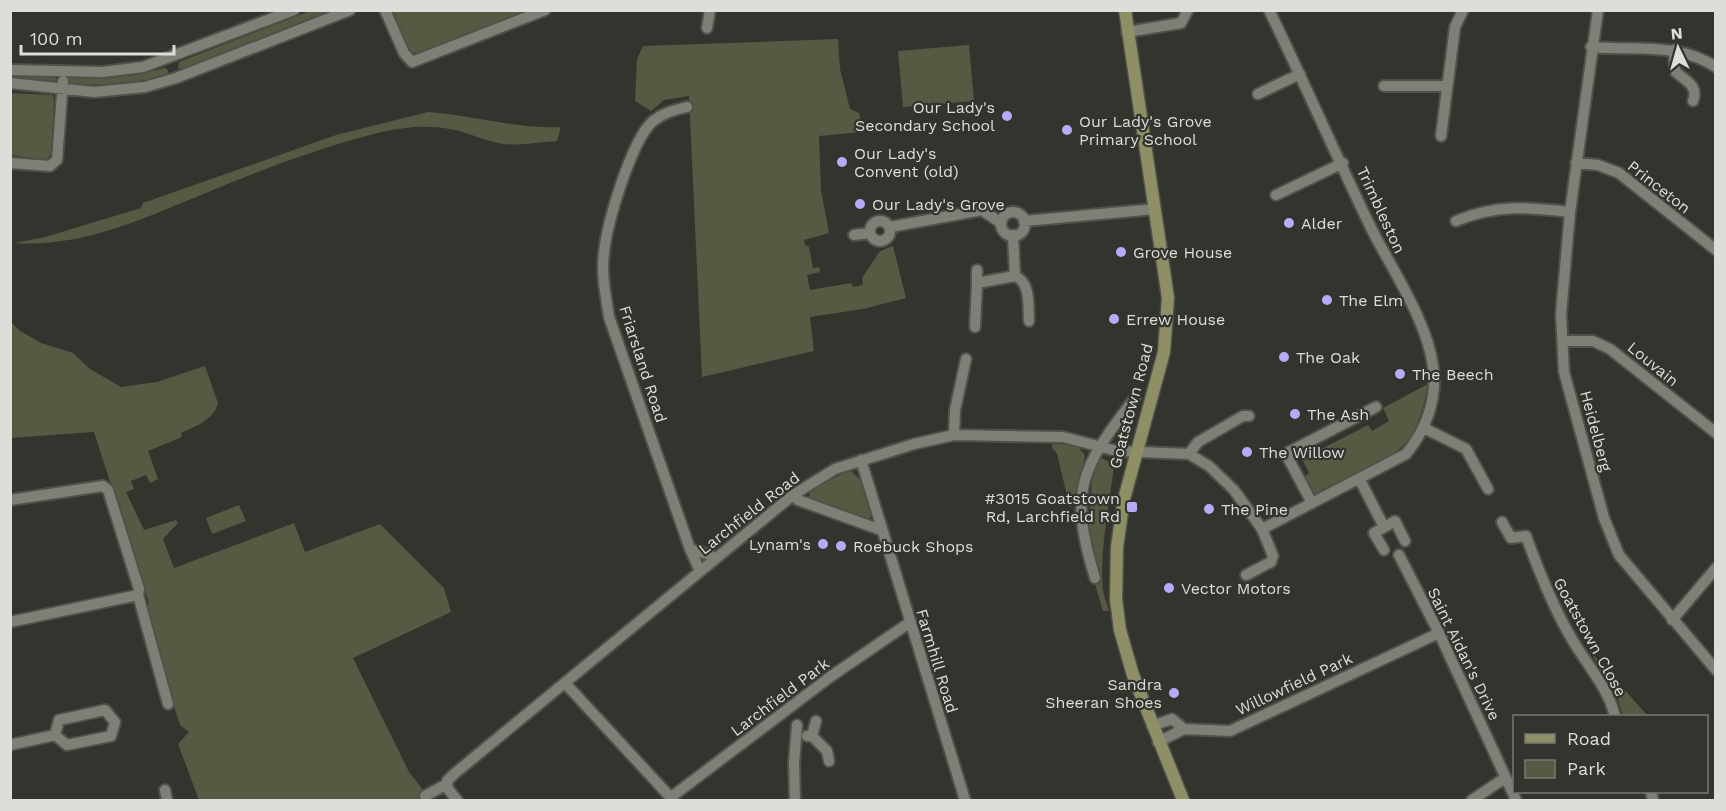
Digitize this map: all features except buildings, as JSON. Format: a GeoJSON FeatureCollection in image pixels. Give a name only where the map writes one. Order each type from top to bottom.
{"type":"FeatureCollection","features":[{"type":"Feature","properties":{"kind":"main road","name":"Goatstown Road"},"geometry":{"type":"LineString","coordinates":[[1125,10],[1168,298],[1168,332],[1154,397],[1136,450],[1120,522],[1115,573],[1116,598],[1122,642],[1158,742],[1183,801]]}},
{"type":"Feature","properties":{"kind":"street"},"geometry":{"type":"LineString","coordinates":[[10,70],[121,71],[169,60],[294,10]]}},
{"type":"Feature","properties":{"kind":"street"},"geometry":{"type":"LineString","coordinates":[[10,83],[84,91],[118,91],[145,87],[176,78],[350,10]]}},
{"type":"Feature","properties":{"kind":"street"},"geometry":{"type":"LineString","coordinates":[[385,10],[404,53],[412,62],[546,10]]}},
{"type":"Feature","properties":{"kind":"street"},"geometry":{"type":"LineString","coordinates":[[707,28],[710,10]]}},
{"type":"Feature","properties":{"kind":"street"},"geometry":{"type":"LineString","coordinates":[[1127,32],[1181,23],[1188,10]]}},
{"type":"Feature","properties":{"kind":"street"},"geometry":{"type":"LineString","coordinates":[[1442,136],[1455,27],[1463,10]]}},
{"type":"Feature","properties":{"kind":"street","name":"Heidelberg"},"geometry":{"type":"LineString","coordinates":[[1598,10],[1591,47],[1570,212],[1561,314],[1564,372],[1604,518],[1619,555],[1716,670]]}},
{"type":"Feature","properties":{"kind":"street","name":"Trimbleston"},"geometry":{"type":"LineString","coordinates":[[1262,529],[1360,480],[1406,454],[1424,428],[1430,409],[1434,368],[1427,338],[1371,227],[1343,163],[1270,12]]}},
{"type":"Feature","properties":{"kind":"street"},"geometry":{"type":"LineString","coordinates":[[1591,47],[1674,50],[1702,58],[1716,67]]}},
{"type":"Feature","properties":{"kind":"street"},"geometry":{"type":"LineString","coordinates":[[1674,50],[1675,71],[1693,86],[1696,94],[1693,101]]}},
{"type":"Feature","properties":{"kind":"street"},"geometry":{"type":"LineString","coordinates":[[169,60],[176,78]]}},
{"type":"Feature","properties":{"kind":"street"},"geometry":{"type":"LineString","coordinates":[[10,163],[54,165],[57,160],[63,72]]}},
{"type":"Feature","properties":{"kind":"street"},"geometry":{"type":"LineString","coordinates":[[1258,94],[1300,74]]}},
{"type":"Feature","properties":{"kind":"street"},"geometry":{"type":"LineString","coordinates":[[1384,86],[1447,86]]}},
{"type":"Feature","properties":{"kind":"street","name":"Friarsland Road"},"geometry":{"type":"LineString","coordinates":[[687,107],[663,114],[642,134],[615,208],[603,253],[603,282],[609,317],[690,549],[700,571]]}},
{"type":"Feature","properties":{"kind":"street"},"geometry":{"type":"LineString","coordinates":[[1276,195],[1343,163]]}},
{"type":"Feature","properties":{"kind":"street","name":"Princeton"},"geometry":{"type":"LineString","coordinates":[[1576,163],[1598,165],[1619,173],[1716,250]]}},
{"type":"Feature","properties":{"kind":"street"},"geometry":{"type":"LineString","coordinates":[[1456,221],[1479,212],[1520,206],[1570,212]]}},
{"type":"Feature","properties":{"kind":"street"},"geometry":{"type":"LineString","coordinates":[[1024,221],[1155,209]]}},
{"type":"Feature","properties":{"kind":"street"},"geometry":{"type":"LineString","coordinates":[[854,235],[870,233],[876,222],[885,222],[890,227],[982,210],[1001,223]]}},
{"type":"Feature","properties":{"kind":"street"},"geometry":{"type":"LineString","coordinates":[[1013,212],[1020,215],[1024,221],[1022,231],[1013,235],[1003,231],[1001,223],[1004,216],[1013,212]]}},
{"type":"Feature","properties":{"kind":"street"},"geometry":{"type":"LineString","coordinates":[[1013,235],[1016,276]]}},
{"type":"Feature","properties":{"kind":"street"},"geometry":{"type":"LineString","coordinates":[[975,327],[977,270]]}},
{"type":"Feature","properties":{"kind":"street"},"geometry":{"type":"LineString","coordinates":[[977,283],[1016,276],[1025,282],[1029,321]]}},
{"type":"Feature","properties":{"kind":"street","name":"Louvain"},"geometry":{"type":"LineString","coordinates":[[1563,341],[1593,341],[1610,349],[1716,433]]}},
{"type":"Feature","properties":{"kind":"street"},"geometry":{"type":"LineString","coordinates":[[954,435],[955,410],[966,358]]}},
{"type":"Feature","properties":{"kind":"street"},"geometry":{"type":"LineString","coordinates":[[1095,578],[1084,543],[1081,508],[1088,468],[1099,445],[1135,398]]}},
{"type":"Feature","properties":{"kind":"street"},"geometry":{"type":"LineString","coordinates":[[1312,503],[1287,456],[1289,452],[1376,407]]}},
{"type":"Feature","properties":{"kind":"street"},"geometry":{"type":"LineString","coordinates":[[1189,454],[1198,442],[1242,416],[1249,416]]}},
{"type":"Feature","properties":{"kind":"street"},"geometry":{"type":"LineString","coordinates":[[1424,428],[1466,449],[1488,489]]}},
{"type":"Feature","properties":{"kind":"street","name":"Larchfield Road"},"geometry":{"type":"LineString","coordinates":[[425,796],[447,783],[793,495],[835,469],[914,444],[954,435],[1063,437],[1117,451],[1136,450]]}},
{"type":"Feature","properties":{"kind":"street"},"geometry":{"type":"LineString","coordinates":[[1136,450],[1189,454],[1209,466],[1234,490],[1262,529],[1273,556],[1271,562],[1246,575]]}},
{"type":"Feature","properties":{"kind":"street","name":"Farmhill Road"},"geometry":{"type":"LineString","coordinates":[[861,460],[965,801]]}},
{"type":"Feature","properties":{"kind":"street"},"geometry":{"type":"LineString","coordinates":[[1360,480],[1384,527]]}},
{"type":"Feature","properties":{"kind":"street"},"geometry":{"type":"LineString","coordinates":[[10,500],[103,486],[108,490],[139,589],[138,595],[168,704]]}},
{"type":"Feature","properties":{"kind":"street"},"geometry":{"type":"LineString","coordinates":[[793,495],[798,500],[881,530]]}},
{"type":"Feature","properties":{"kind":"street"},"geometry":{"type":"LineString","coordinates":[[1384,550],[1374,533],[1395,521],[1405,541]]}},
{"type":"Feature","properties":{"kind":"street","name":"Goatstown Close"},"geometry":{"type":"LineString","coordinates":[[1502,522],[1511,538],[1526,536],[1543,583],[1572,639],[1611,700],[1615,715]]}},
{"type":"Feature","properties":{"kind":"street"},"geometry":{"type":"LineString","coordinates":[[690,549],[710,555],[714,560]]}},
{"type":"Feature","properties":{"kind":"street","name":"Saint Aidan's Drive"},"geometry":{"type":"LineString","coordinates":[[1399,555],[1439,633],[1516,801]]}},
{"type":"Feature","properties":{"kind":"street"},"geometry":{"type":"LineString","coordinates":[[1672,620],[1716,568]]}},
{"type":"Feature","properties":{"kind":"street"},"geometry":{"type":"LineString","coordinates":[[10,622],[138,595]]}},
{"type":"Feature","properties":{"kind":"street","name":"Larchfield Park"},"geometry":{"type":"LineString","coordinates":[[672,799],[830,677],[909,623]]}},
{"type":"Feature","properties":{"kind":"street","name":"Willowfield Park"},"geometry":{"type":"LineString","coordinates":[[1158,742],[1184,729],[1230,731],[1439,633]]}},
{"type":"Feature","properties":{"kind":"street"},"geometry":{"type":"LineString","coordinates":[[565,683],[672,799]]}},
{"type":"Feature","properties":{"kind":"street"},"geometry":{"type":"LineString","coordinates":[[105,710],[115,722],[111,736],[67,745],[55,735],[59,720],[105,710]]}},
{"type":"Feature","properties":{"kind":"street"},"geometry":{"type":"LineString","coordinates":[[1152,726],[1172,719],[1184,729]]}},
{"type":"Feature","properties":{"kind":"street"},"geometry":{"type":"LineString","coordinates":[[812,736],[816,721]]}},
{"type":"Feature","properties":{"kind":"street"},"geometry":{"type":"LineString","coordinates":[[795,801],[794,762],[797,731],[812,736],[827,751],[829,761]]}},
{"type":"Feature","properties":{"kind":"street"},"geometry":{"type":"LineString","coordinates":[[10,745],[55,735]]}},
{"type":"Feature","properties":{"kind":"street"},"geometry":{"type":"LineString","coordinates":[[1472,801],[1505,778]]}},
{"type":"Feature","properties":{"kind":"street"},"geometry":{"type":"LineString","coordinates":[[447,783],[457,801]]}},
{"type":"Feature","properties":{"kind":"green space"},"geometry":{"type":"Polygon","coordinates":[[[310,11],[335,11],[186,68],[178,69],[179,62],[310,11]]]}},
{"type":"Feature","properties":{"kind":"green space"},"geometry":{"type":"Polygon","coordinates":[[[390,11],[530,11],[419,54],[408,51],[390,11]]]}},
{"type":"Feature","properties":{"kind":"green space"},"geometry":{"type":"Polygon","coordinates":[[[838,39],[840,69],[850,109],[859,113],[863,132],[819,136],[821,190],[829,233],[804,240],[805,245],[809,247],[813,268],[819,267],[820,272],[807,275],[810,290],[851,283],[853,287],[863,285],[862,278],[880,251],[893,246],[906,298],[863,309],[810,317],[814,351],[702,377],[689,96],[664,100],[651,111],[635,101],[637,59],[643,46],[838,39]]]}},
{"type":"Feature","properties":{"kind":"green space"},"geometry":{"type":"Polygon","coordinates":[[[969,45],[974,101],[903,107],[898,51],[969,45]]]}},
{"type":"Feature","properties":{"kind":"green space"},"geometry":{"type":"Polygon","coordinates":[[[165,68],[168,70],[167,75],[130,82],[81,85],[68,84],[66,81],[69,77],[132,76],[165,68]]]}},
{"type":"Feature","properties":{"kind":"green space"},"geometry":{"type":"Polygon","coordinates":[[[20,73],[54,76],[57,79],[53,83],[20,81],[20,73]]]}},
{"type":"Feature","properties":{"kind":"green space"},"geometry":{"type":"Polygon","coordinates":[[[10,93],[52,95],[54,98],[52,152],[47,160],[11,155],[10,93]]]}},
{"type":"Feature","properties":{"kind":"green space"},"geometry":{"type":"Polygon","coordinates":[[[428,112],[527,126],[561,127],[557,141],[516,145],[496,143],[457,130],[433,127],[382,132],[292,159],[112,229],[64,241],[14,243],[45,237],[141,208],[143,203],[336,135],[428,112]]]}},
{"type":"Feature","properties":{"kind":"green space"},"geometry":{"type":"Polygon","coordinates":[[[10,321],[20,331],[41,343],[73,353],[90,369],[121,387],[157,382],[205,366],[218,403],[213,414],[204,422],[181,433],[182,437],[148,451],[158,479],[150,483],[146,475],[131,481],[134,489],[126,492],[144,530],[176,520],[178,523],[163,539],[174,568],[294,523],[305,552],[380,524],[444,588],[451,612],[353,658],[409,772],[431,800],[199,800],[178,744],[189,732],[180,725],[144,614],[149,603],[94,432],[11,438],[10,321]]]}},
{"type":"Feature","properties":{"kind":"green space"},"geometry":{"type":"Polygon","coordinates":[[[1428,384],[1418,423],[1402,446],[1392,455],[1363,472],[1321,490],[1322,494],[1314,494],[1304,477],[1309,473],[1302,459],[1368,425],[1372,431],[1389,421],[1383,408],[1428,384]]]}},
{"type":"Feature","properties":{"kind":"green space"},"geometry":{"type":"Polygon","coordinates":[[[1054,444],[1076,445],[1085,455],[1077,495],[1070,508],[1057,454],[1051,446],[1054,444]]]}},
{"type":"Feature","properties":{"kind":"green space"},"geometry":{"type":"Polygon","coordinates":[[[1099,457],[1114,464],[1102,558],[1103,590],[1109,611],[1103,611],[1095,584],[1100,573],[1088,533],[1092,481],[1099,457]]]}},
{"type":"Feature","properties":{"kind":"green space"},"geometry":{"type":"Polygon","coordinates":[[[850,470],[861,480],[872,513],[870,518],[866,519],[809,498],[810,490],[850,470]]]}},
{"type":"Feature","properties":{"kind":"green space"},"geometry":{"type":"Polygon","coordinates":[[[239,505],[246,521],[212,534],[206,518],[239,505]]]}},
{"type":"Feature","properties":{"kind":"green space"},"geometry":{"type":"Polygon","coordinates":[[[1589,650],[1647,715],[1623,715],[1617,696],[1589,650]]]}},
{"type":"Feature","properties":{"kind":"place","name":"Our Lady's Secondary School"},"geometry":{"type":"Point","coordinates":[1007,116]}},
{"type":"Feature","properties":{"kind":"place","name":"Our Lady's Grove Primary School"},"geometry":{"type":"Point","coordinates":[1067,130]}},
{"type":"Feature","properties":{"kind":"place","name":"Our Lady's Convent (old)"},"geometry":{"type":"Point","coordinates":[842,162]}},
{"type":"Feature","properties":{"kind":"place","name":"Our Lady's Grove"},"geometry":{"type":"Point","coordinates":[860,204]}},
{"type":"Feature","properties":{"kind":"place","name":"Alder"},"geometry":{"type":"Point","coordinates":[1289,223]}},
{"type":"Feature","properties":{"kind":"place","name":"Grove House"},"geometry":{"type":"Point","coordinates":[1121,252]}},
{"type":"Feature","properties":{"kind":"place","name":"The Elm"},"geometry":{"type":"Point","coordinates":[1327,300]}},
{"type":"Feature","properties":{"kind":"place","name":"Errew House"},"geometry":{"type":"Point","coordinates":[1114,319]}},
{"type":"Feature","properties":{"kind":"place","name":"The Oak"},"geometry":{"type":"Point","coordinates":[1284,357]}},
{"type":"Feature","properties":{"kind":"place","name":"The Beech"},"geometry":{"type":"Point","coordinates":[1400,374]}},
{"type":"Feature","properties":{"kind":"place","name":"The Ash"},"geometry":{"type":"Point","coordinates":[1295,414]}},
{"type":"Feature","properties":{"kind":"place","name":"The Willow"},"geometry":{"type":"Point","coordinates":[1247,452]}},
{"type":"Feature","properties":{"kind":"place","name":"#3015 Goatstown Rd, Larchfield Rd"},"geometry":{"type":"Point","coordinates":[1132,507]}},
{"type":"Feature","properties":{"kind":"place","name":"The Pine"},"geometry":{"type":"Point","coordinates":[1209,509]}},
{"type":"Feature","properties":{"kind":"place","name":"Lynam's"},"geometry":{"type":"Point","coordinates":[823,544]}},
{"type":"Feature","properties":{"kind":"place","name":"Roebuck Shops"},"geometry":{"type":"Point","coordinates":[841,546]}},
{"type":"Feature","properties":{"kind":"place","name":"Vector Motors"},"geometry":{"type":"Point","coordinates":[1169,588]}},
{"type":"Feature","properties":{"kind":"place","name":"Sandra Sheeran Shoes"},"geometry":{"type":"Point","coordinates":[1174,693]}}]}
